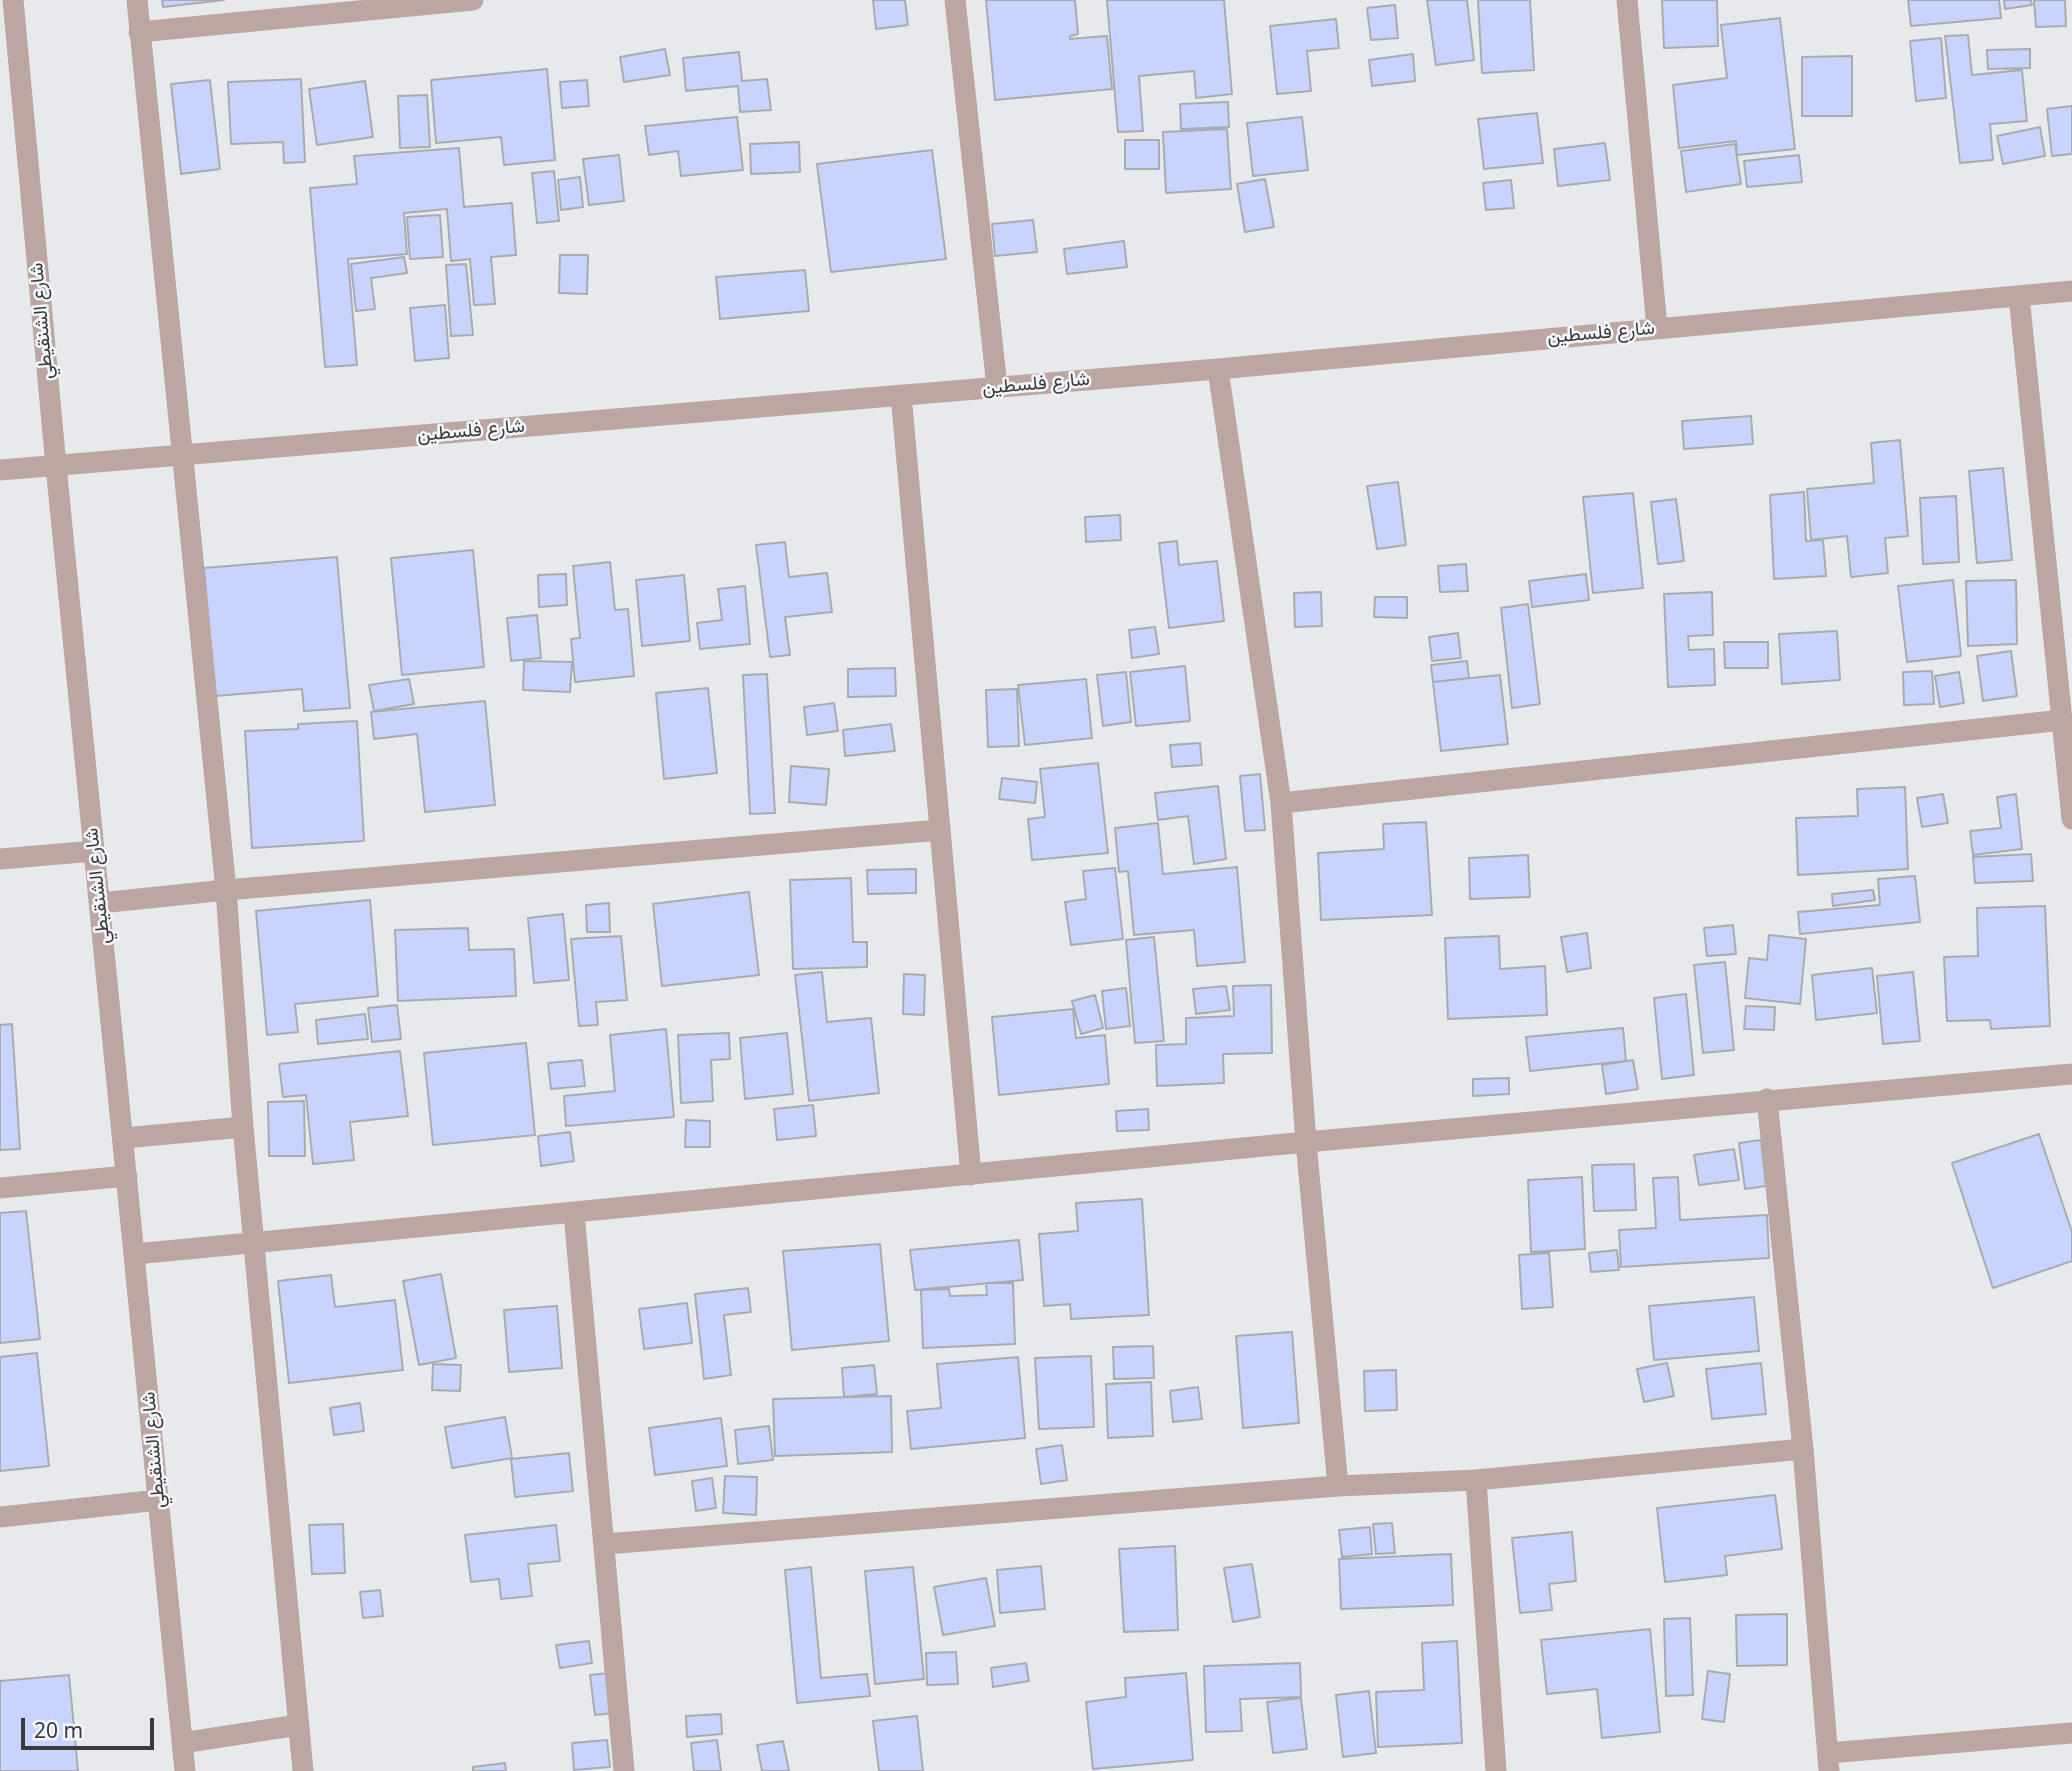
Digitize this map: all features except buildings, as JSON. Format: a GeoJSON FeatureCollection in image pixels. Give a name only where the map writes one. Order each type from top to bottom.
{"type":"FeatureCollection","features":[{"type":"Feature","properties":{"kind":"street","name":"شارع الشنقيطي"},"geometry":{"type":"LineString","coordinates":[[13,0],[8,46],[56,466],[185,1771]]}},
{"type":"Feature","properties":{"kind":"street"},"geometry":{"type":"LineString","coordinates":[[137,0],[226,890],[253,1243],[303,1771]]}},
{"type":"Feature","properties":{"kind":"street"},"geometry":{"type":"LineString","coordinates":[[139,32],[473,0]]}},
{"type":"Feature","properties":{"kind":"street"},"geometry":{"type":"LineString","coordinates":[[955,0],[997,387]]}},
{"type":"Feature","properties":{"kind":"street"},"geometry":{"type":"LineString","coordinates":[[1627,0],[1657,328]]}},
{"type":"Feature","properties":{"kind":"street","name":"شارع فلسطين"},"geometry":{"type":"LineString","coordinates":[[0,470],[1218,369],[2072,290]]}},
{"type":"Feature","properties":{"kind":"street"},"geometry":{"type":"LineString","coordinates":[[2019,296],[2072,819]]}},
{"type":"Feature","properties":{"kind":"street"},"geometry":{"type":"LineString","coordinates":[[1218,369],[1281,803],[1306,1142],[1338,1486]]}},
{"type":"Feature","properties":{"kind":"street"},"geometry":{"type":"LineString","coordinates":[[901,395],[971,1175]]}},
{"type":"Feature","properties":{"kind":"street"},"geometry":{"type":"LineString","coordinates":[[1281,803],[2063,720]]}},
{"type":"Feature","properties":{"kind":"street"},"geometry":{"type":"LineString","coordinates":[[100,903],[940,830]]}},
{"type":"Feature","properties":{"kind":"street"},"geometry":{"type":"LineString","coordinates":[[0,859],[94,851]]}},
{"type":"Feature","properties":{"kind":"street"},"geometry":{"type":"LineString","coordinates":[[135,1254],[1767,1099],[2072,1074]]}},
{"type":"Feature","properties":{"kind":"street"},"geometry":{"type":"LineString","coordinates":[[1767,1099],[1803,1449],[1829,1762],[2072,1733]]}},
{"type":"Feature","properties":{"kind":"street"},"geometry":{"type":"LineString","coordinates":[[124,1138],[243,1127]]}},
{"type":"Feature","properties":{"kind":"street"},"geometry":{"type":"LineString","coordinates":[[0,1188],[127,1176]]}},
{"type":"Feature","properties":{"kind":"street"},"geometry":{"type":"LineString","coordinates":[[575,1213],[624,1771]]}},
{"type":"Feature","properties":{"kind":"street"},"geometry":{"type":"LineString","coordinates":[[605,1544],[1338,1486],[1476,1480],[1803,1449]]}},
{"type":"Feature","properties":{"kind":"street"},"geometry":{"type":"LineString","coordinates":[[1476,1480],[1496,1771]]}},
{"type":"Feature","properties":{"kind":"street"},"geometry":{"type":"LineString","coordinates":[[0,1517],[159,1500]]}},
{"type":"Feature","properties":{"kind":"street"},"geometry":{"type":"LineString","coordinates":[[182,1743],[299,1725]]}}]}
